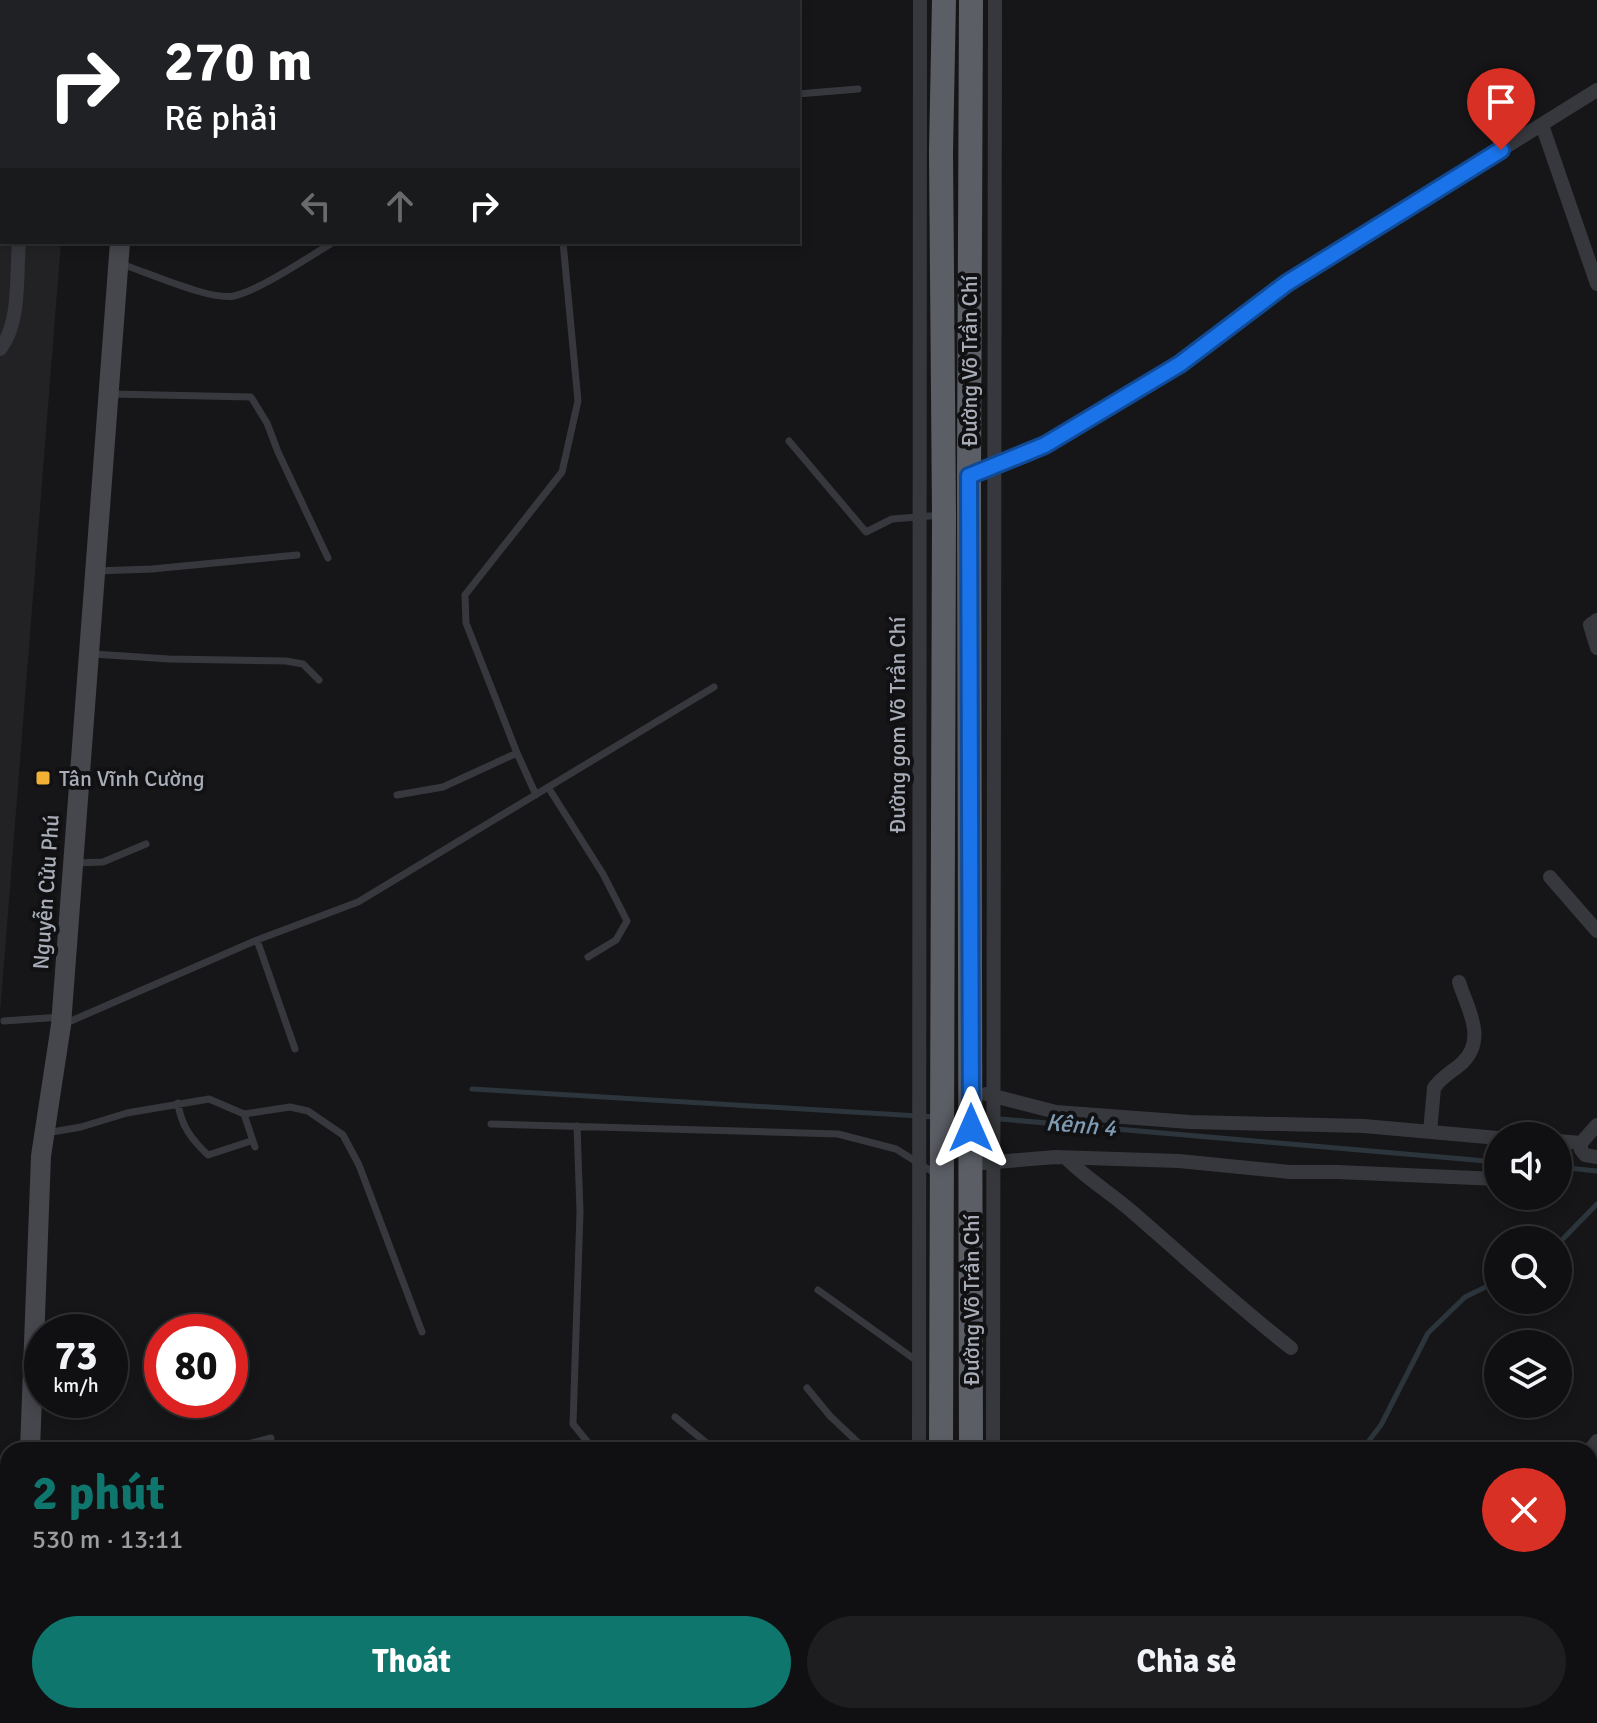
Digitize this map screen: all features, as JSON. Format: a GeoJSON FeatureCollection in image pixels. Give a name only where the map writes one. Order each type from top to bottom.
{"type":"FeatureCollection","features":[{"type":"Feature","properties":{"kind":"highway","name":"Đường Võ Trần Chí"},"geometry":{"type":"LineString","coordinates":[[941,1442],[944,515],[941,152],[944,0]]}},
{"type":"Feature","properties":{"kind":"highway","name":"Đường Võ Trần Chí"},"geometry":{"type":"LineString","coordinates":[[971,0],[969,476],[979,1098],[971,1442]]}},
{"type":"Feature","properties":{"kind":"main road","name":"Nguyễn Cửu Phú"},"geometry":{"type":"LineString","coordinates":[[30,1442],[43,1133],[61,1021],[119,252]]}},
{"type":"Feature","properties":{"kind":"street","name":"Đường gom Võ Trần Chí"},"geometry":{"type":"LineString","coordinates":[[919,1442],[920,0]]}},
{"type":"Feature","properties":{"kind":"street"},"geometry":{"type":"LineString","coordinates":[[995,0],[994,466],[979,1098],[1056,1112],[1130,1118],[1364,1126],[1484,1137]]}},
{"type":"Feature","properties":{"kind":"street"},"geometry":{"type":"LineString","coordinates":[[969,476],[1045,445],[1180,364],[1287,283],[1597,90]]}},
{"type":"Feature","properties":{"kind":"street"},"geometry":{"type":"LineString","coordinates":[[1542,125],[1597,284]]}},
{"type":"Feature","properties":{"kind":"street"},"geometry":{"type":"LineString","coordinates":[[0,349],[9,335],[16,313],[19,244]]}},
{"type":"Feature","properties":{"kind":"street"},"geometry":{"type":"LineString","coordinates":[[1597,620],[1590,625],[1597,648]]}},
{"type":"Feature","properties":{"kind":"street"},"geometry":{"type":"LineString","coordinates":[[1550,877],[1597,931]]}},
{"type":"Feature","properties":{"kind":"street"},"geometry":{"type":"LineString","coordinates":[[1430,1132],[1434,1088],[1470,1054],[1474,1041],[1475,1025],[1459,982]]}},
{"type":"Feature","properties":{"kind":"street"},"geometry":{"type":"LineString","coordinates":[[1597,1125],[1581,1143],[1585,1155],[1597,1157]]}},
{"type":"Feature","properties":{"kind":"street"},"geometry":{"type":"LineString","coordinates":[[1572,1142],[1581,1143]]}},
{"type":"Feature","properties":{"kind":"street"},"geometry":{"type":"LineString","coordinates":[[993,1442],[979,1158],[1214,1163],[1290,1172],[1484,1178]]}},
{"type":"Feature","properties":{"kind":"street"},"geometry":{"type":"LineString","coordinates":[[1066,1158],[1135,1213],[1245,1313],[1291,1348]]}},
{"type":"Feature","properties":{"kind":"lane"},"geometry":{"type":"LineString","coordinates":[[800,94],[858,89]]}},
{"type":"Feature","properties":{"kind":"lane"},"geometry":{"type":"LineString","coordinates":[[119,252],[203,292],[231,297],[254,288],[330,244]]}},
{"type":"Feature","properties":{"kind":"lane"},"geometry":{"type":"LineString","coordinates":[[536,795],[466,623],[465,595],[562,472],[578,401],[563,244]]}},
{"type":"Feature","properties":{"kind":"lane"},"geometry":{"type":"LineString","coordinates":[[109,394],[251,397],[267,423],[328,558]]}},
{"type":"Feature","properties":{"kind":"lane"},"geometry":{"type":"LineString","coordinates":[[789,441],[866,532],[892,519],[944,515]]}},
{"type":"Feature","properties":{"kind":"lane"},"geometry":{"type":"LineString","coordinates":[[95,571],[152,569],[297,555]]}},
{"type":"Feature","properties":{"kind":"lane"},"geometry":{"type":"LineString","coordinates":[[89,653],[169,659],[286,661],[303,664],[319,680]]}},
{"type":"Feature","properties":{"kind":"lane"},"geometry":{"type":"LineString","coordinates":[[4,1021],[61,1021],[358,902],[714,687]]}},
{"type":"Feature","properties":{"kind":"lane"},"geometry":{"type":"LineString","coordinates":[[397,795],[443,787],[517,753]]}},
{"type":"Feature","properties":{"kind":"lane"},"geometry":{"type":"LineString","coordinates":[[548,787],[603,874],[627,921],[616,940],[588,957]]}},
{"type":"Feature","properties":{"kind":"lane"},"geometry":{"type":"LineString","coordinates":[[72,863],[103,862],[146,844]]}},
{"type":"Feature","properties":{"kind":"lane"},"geometry":{"type":"LineString","coordinates":[[257,940],[295,1049]]}},
{"type":"Feature","properties":{"kind":"lane"},"geometry":{"type":"LineString","coordinates":[[43,1133],[209,1099],[244,1114],[290,1107],[308,1111],[343,1135],[359,1165],[422,1332]]}},
{"type":"Feature","properties":{"kind":"lane"},"geometry":{"type":"LineString","coordinates":[[178,1103],[181,1122],[208,1155],[253,1144],[244,1114]]}},
{"type":"Feature","properties":{"kind":"lane"},"geometry":{"type":"LineString","coordinates":[[491,1124],[838,1134],[896,1149],[941,1177]]}},
{"type":"Feature","properties":{"kind":"lane"},"geometry":{"type":"LineString","coordinates":[[577,1126],[580,1212],[573,1424],[588,1442]]}},
{"type":"Feature","properties":{"kind":"lane"},"geometry":{"type":"LineString","coordinates":[[818,1290],[917,1361]]}},
{"type":"Feature","properties":{"kind":"lane"},"geometry":{"type":"LineString","coordinates":[[807,1388],[858,1442]]}},
{"type":"Feature","properties":{"kind":"lane"},"geometry":{"type":"LineString","coordinates":[[675,1417],[705,1442]]}},
{"type":"Feature","properties":{"kind":"lane"},"geometry":{"type":"LineString","coordinates":[[256,1442],[271,1438]]}},
{"type":"Feature","properties":{"kind":"shaded area"},"geometry":{"type":"Polygon","coordinates":[[[0,244],[61,244],[0,1014],[0,244]]]}},
{"type":"Feature","properties":{"kind":"waterway","name":"Kênh 4"},"geometry":{"type":"LineString","coordinates":[[472,1089],[935,1117]]}},
{"type":"Feature","properties":{"kind":"waterway","name":"Kênh 4"},"geometry":{"type":"LineString","coordinates":[[977,1117],[1484,1161]]}},
{"type":"Feature","properties":{"kind":"waterway","name":"Kênh 4"},"geometry":{"type":"LineString","coordinates":[[1572,1168],[1597,1171]]}},
{"type":"Feature","properties":{"kind":"waterway"},"geometry":{"type":"LineString","coordinates":[[1572,1230],[1597,1204]]}},
{"type":"Feature","properties":{"kind":"waterway"},"geometry":{"type":"LineString","coordinates":[[1368,1442],[1381,1425],[1428,1333],[1465,1297],[1484,1288]]}},
{"type":"Feature","properties":{"kind":"place","name":"Tân Vĩnh Cường"},"geometry":{"type":"Point","coordinates":[43,778]}},
{"type":"Feature","properties":{"kind":"route"},"geometry":{"type":"LineString","coordinates":[[971,1128],[969,476],[1045,445],[1180,364],[1287,283],[1501,150]]}}]}
